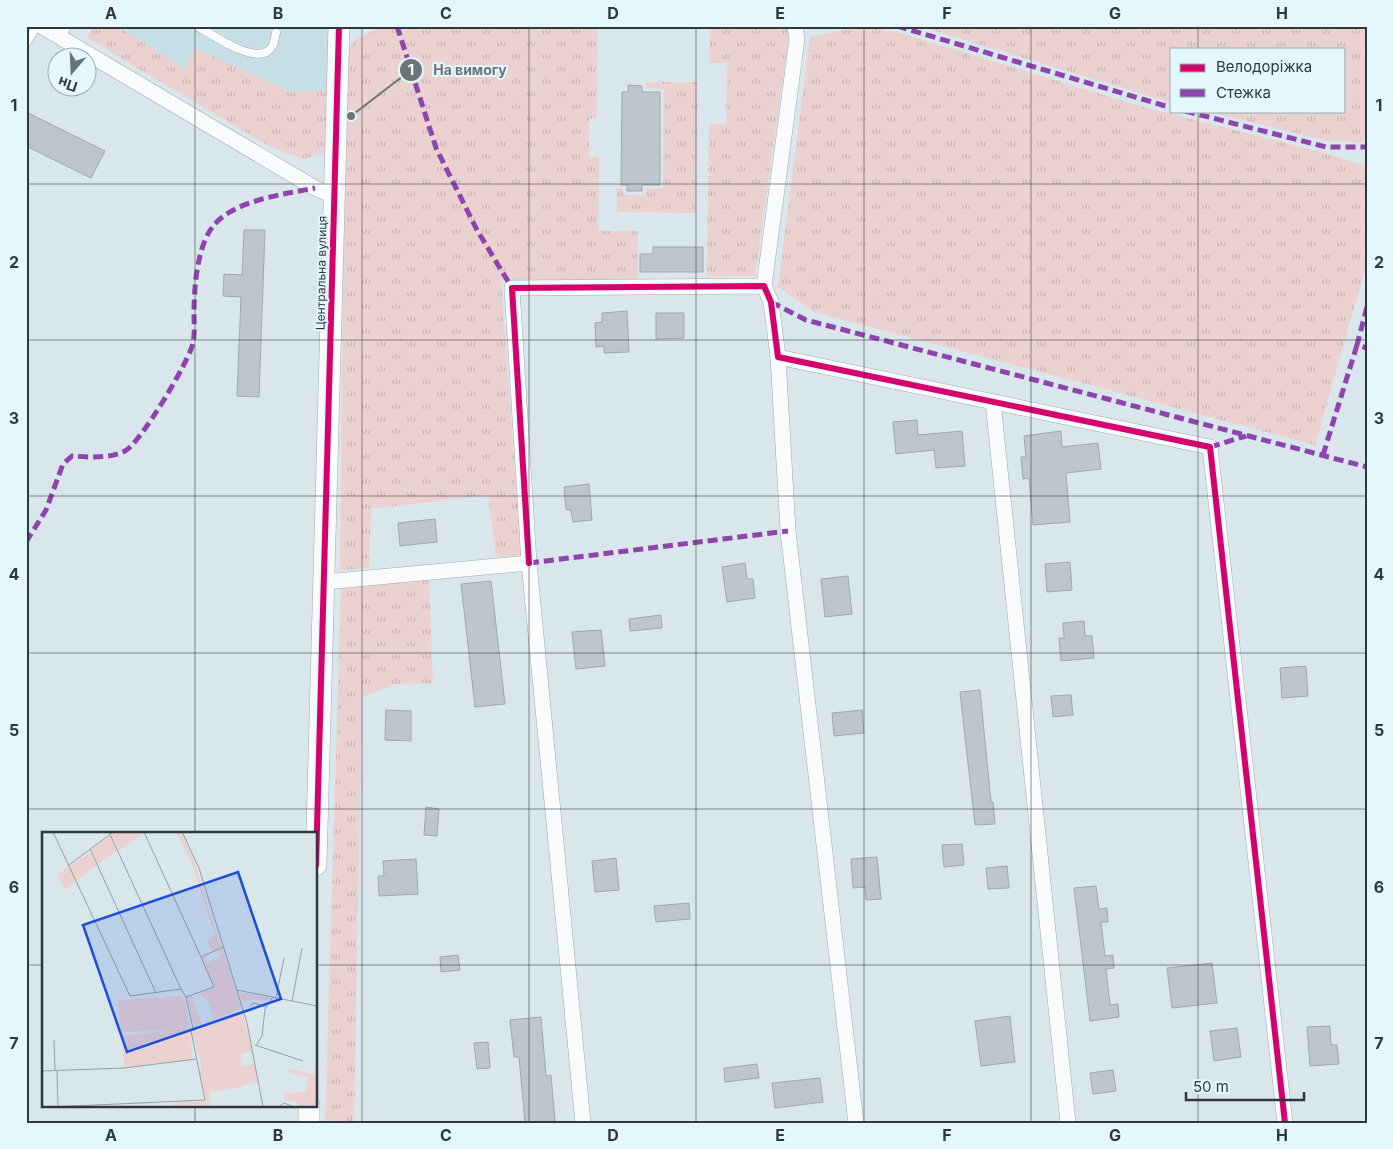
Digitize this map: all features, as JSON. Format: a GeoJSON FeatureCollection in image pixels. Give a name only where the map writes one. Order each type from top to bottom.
{"type":"FeatureCollection","features":[{"type":"Feature","properties":{"kind":"street"},"geometry":{"type":"LineString","coordinates":[[41,26],[64,32],[316,188],[334,196]]}},
{"type":"Feature","properties":{"kind":"street","name":"Центральна вулиця"},"geometry":{"type":"LineString","coordinates":[[317,832],[339,26]]}},
{"type":"Feature","properties":{"kind":"street"},"geometry":{"type":"LineString","coordinates":[[795,26],[797,40],[764,286],[771,302],[778,357],[788,530],[856,1123]]}},
{"type":"Feature","properties":{"kind":"street"},"geometry":{"type":"LineString","coordinates":[[583,1123],[529,563],[512,288],[764,286]]}},
{"type":"Feature","properties":{"kind":"street"},"geometry":{"type":"LineString","coordinates":[[778,357],[1210,447],[1286,1123]]}},
{"type":"Feature","properties":{"kind":"street"},"geometry":{"type":"LineString","coordinates":[[993,402],[1068,1123]]}},
{"type":"Feature","properties":{"kind":"street"},"geometry":{"type":"LineString","coordinates":[[325,582],[529,563]]}},
{"type":"Feature","properties":{"kind":"street"},"geometry":{"type":"LineString","coordinates":[[308,1123],[309,1106]]}},
{"type":"Feature","properties":{"kind":"lane"},"geometry":{"type":"LineString","coordinates":[[26,44],[37,26]]}},
{"type":"Feature","properties":{"kind":"lane"},"geometry":{"type":"LineString","coordinates":[[197,26],[235,48],[253,54],[264,54],[271,48],[276,33]]}},
{"type":"Feature","properties":{"kind":"shaded area"},"geometry":{"type":"Polygon","coordinates":[[[117,26],[329,26],[327,91],[291,92],[195,48],[185,69],[117,26]]]}},
{"type":"Feature","properties":{"kind":"green space"},"geometry":{"type":"Polygon","coordinates":[[[93,26],[117,26],[185,69],[195,48],[291,92],[327,91],[325,153],[304,159],[270,147],[87,38],[93,26]]]}},
{"type":"Feature","properties":{"kind":"green space"},"geometry":{"type":"Polygon","coordinates":[[[383,26],[598,26],[597,118],[589,119],[589,157],[599,157],[598,231],[638,231],[637,280],[501,281],[521,555],[496,557],[488,495],[371,509],[369,568],[340,570],[348,51],[355,39],[383,26]]]}},
{"type":"Feature","properties":{"kind":"green space"},"geometry":{"type":"Polygon","coordinates":[[[710,26],[784,26],[790,29],[755,276],[707,276],[709,124],[726,124],[727,63],[709,63],[710,26]]]}},
{"type":"Feature","properties":{"kind":"green space"},"geometry":{"type":"Polygon","coordinates":[[[868,26],[907,35],[1147,108],[1325,153],[1367,167],[1367,263],[1315,445],[814,312],[778,287],[810,36],[868,26]]]}},
{"type":"Feature","properties":{"kind":"green space"},"geometry":{"type":"Polygon","coordinates":[[[919,26],[1367,26],[1367,143],[1327,141],[1210,112],[1346,112],[1346,48],[1170,48],[1170,102],[919,26]]]}},
{"type":"Feature","properties":{"kind":"green space"},"geometry":{"type":"Polygon","coordinates":[[[646,82],[697,82],[696,213],[617,212],[617,188],[623,189],[624,195],[645,195],[646,189],[663,188],[664,89],[646,88],[646,82]]]}},
{"type":"Feature","properties":{"kind":"green space"},"geometry":{"type":"Polygon","coordinates":[[[429,578],[433,683],[396,684],[362,697],[354,1123],[325,1123],[341,585],[429,578]]]}},
{"type":"Feature","properties":{"kind":"building"},"geometry":{"type":"Polygon","coordinates":[[[628,85],[642,86],[642,92],[660,92],[660,185],[642,185],[642,191],[627,191],[627,185],[621,185],[622,92],[628,92],[628,85]]]}},
{"type":"Feature","properties":{"kind":"building"},"geometry":{"type":"Polygon","coordinates":[[[26,112],[105,151],[91,178],[26,146],[26,112]]]}},
{"type":"Feature","properties":{"kind":"building"},"geometry":{"type":"Polygon","coordinates":[[[244,230],[265,230],[259,397],[237,396],[241,297],[223,296],[224,274],[242,275],[244,230]]]}},
{"type":"Feature","properties":{"kind":"building"},"geometry":{"type":"Polygon","coordinates":[[[653,247],[703,247],[703,272],[640,272],[640,254],[653,254],[653,247]]]}},
{"type":"Feature","properties":{"kind":"building"},"geometry":{"type":"Polygon","coordinates":[[[627,311],[629,352],[604,353],[604,346],[596,347],[595,323],[602,322],[602,313],[627,311]]]}},
{"type":"Feature","properties":{"kind":"building"},"geometry":{"type":"Polygon","coordinates":[[[656,313],[684,313],[684,338],[656,339],[656,313]]]}},
{"type":"Feature","properties":{"kind":"building"},"geometry":{"type":"Polygon","coordinates":[[[917,420],[918,435],[962,431],[965,466],[936,468],[934,450],[896,454],[893,422],[917,420]]]}},
{"type":"Feature","properties":{"kind":"building"},"geometry":{"type":"Polygon","coordinates":[[[1061,431],[1062,447],[1098,443],[1101,469],[1066,473],[1070,522],[1033,525],[1029,478],[1023,479],[1021,457],[1026,457],[1024,436],[1061,431]]]}},
{"type":"Feature","properties":{"kind":"building"},"geometry":{"type":"Polygon","coordinates":[[[589,484],[592,520],[573,522],[571,510],[566,510],[564,487],[589,484]]]}},
{"type":"Feature","properties":{"kind":"building"},"geometry":{"type":"Polygon","coordinates":[[[435,519],[437,542],[400,546],[398,523],[435,519]]]}},
{"type":"Feature","properties":{"kind":"building"},"geometry":{"type":"Polygon","coordinates":[[[1070,562],[1072,590],[1047,592],[1045,564],[1070,562]]]}},
{"type":"Feature","properties":{"kind":"building"},"geometry":{"type":"Polygon","coordinates":[[[745,563],[747,579],[753,579],[755,598],[727,602],[722,567],[745,563]]]}},
{"type":"Feature","properties":{"kind":"building"},"geometry":{"type":"Polygon","coordinates":[[[848,576],[852,614],[825,617],[821,579],[848,576]]]}},
{"type":"Feature","properties":{"kind":"building"},"geometry":{"type":"Polygon","coordinates":[[[491,581],[505,704],[475,707],[461,584],[491,581]]]}},
{"type":"Feature","properties":{"kind":"building"},"geometry":{"type":"Polygon","coordinates":[[[661,615],[662,628],[630,631],[629,619],[661,615]]]}},
{"type":"Feature","properties":{"kind":"building"},"geometry":{"type":"Polygon","coordinates":[[[1084,621],[1085,636],[1092,636],[1094,658],[1061,661],[1059,638],[1064,638],[1063,623],[1084,621]]]}},
{"type":"Feature","properties":{"kind":"building"},"geometry":{"type":"Polygon","coordinates":[[[601,630],[605,666],[576,669],[572,632],[601,630]]]}},
{"type":"Feature","properties":{"kind":"building"},"geometry":{"type":"Polygon","coordinates":[[[1306,666],[1308,696],[1282,698],[1280,668],[1306,666]]]}},
{"type":"Feature","properties":{"kind":"building"},"geometry":{"type":"Polygon","coordinates":[[[980,690],[991,802],[993,802],[995,824],[975,825],[960,692],[980,690]]]}},
{"type":"Feature","properties":{"kind":"building"},"geometry":{"type":"Polygon","coordinates":[[[1071,695],[1073,715],[1053,717],[1051,696],[1071,695]]]}},
{"type":"Feature","properties":{"kind":"building"},"geometry":{"type":"Polygon","coordinates":[[[386,710],[411,711],[411,741],[385,740],[386,710]]]}},
{"type":"Feature","properties":{"kind":"building"},"geometry":{"type":"Polygon","coordinates":[[[862,710],[864,733],[834,736],[832,713],[862,710]]]}},
{"type":"Feature","properties":{"kind":"building"},"geometry":{"type":"Polygon","coordinates":[[[426,807],[439,809],[437,836],[424,835],[426,807]]]}},
{"type":"Feature","properties":{"kind":"building"},"geometry":{"type":"Polygon","coordinates":[[[962,844],[964,865],[944,867],[942,845],[962,844]]]}},
{"type":"Feature","properties":{"kind":"building"},"geometry":{"type":"Polygon","coordinates":[[[877,857],[881,899],[866,900],[865,887],[853,888],[851,859],[877,857]]]}},
{"type":"Feature","properties":{"kind":"building"},"geometry":{"type":"Polygon","coordinates":[[[616,858],[619,890],[595,892],[592,861],[616,858]]]}},
{"type":"Feature","properties":{"kind":"building"},"geometry":{"type":"Polygon","coordinates":[[[416,859],[418,894],[379,896],[378,876],[384,876],[383,861],[416,859]]]}},
{"type":"Feature","properties":{"kind":"building"},"geometry":{"type":"Polygon","coordinates":[[[1007,866],[1009,888],[988,889],[986,868],[1007,866]]]}},
{"type":"Feature","properties":{"kind":"building"},"geometry":{"type":"Polygon","coordinates":[[[1096,886],[1099,909],[1107,908],[1108,922],[1101,922],[1105,956],[1113,955],[1114,968],[1106,969],[1110,1005],[1118,1004],[1119,1017],[1090,1021],[1074,888],[1096,886]]]}},
{"type":"Feature","properties":{"kind":"building"},"geometry":{"type":"Polygon","coordinates":[[[689,903],[690,919],[656,922],[654,906],[689,903]]]}},
{"type":"Feature","properties":{"kind":"building"},"geometry":{"type":"Polygon","coordinates":[[[458,955],[460,970],[441,972],[440,957],[458,955]]]}},
{"type":"Feature","properties":{"kind":"building"},"geometry":{"type":"Polygon","coordinates":[[[1212,963],[1217,1003],[1172,1008],[1167,968],[1212,963]]]}},
{"type":"Feature","properties":{"kind":"building"},"geometry":{"type":"Polygon","coordinates":[[[1010,1016],[1015,1062],[981,1066],[975,1021],[1010,1016]]]}},
{"type":"Feature","properties":{"kind":"building"},"geometry":{"type":"Polygon","coordinates":[[[541,1017],[546,1076],[551,1075],[555,1121],[525,1123],[519,1057],[514,1057],[510,1020],[541,1017]]]}},
{"type":"Feature","properties":{"kind":"building"},"geometry":{"type":"Polygon","coordinates":[[[1330,1026],[1331,1045],[1337,1045],[1339,1064],[1310,1066],[1307,1027],[1330,1026]]]}},
{"type":"Feature","properties":{"kind":"building"},"geometry":{"type":"Polygon","coordinates":[[[1237,1028],[1241,1057],[1214,1061],[1210,1031],[1237,1028]]]}},
{"type":"Feature","properties":{"kind":"building"},"geometry":{"type":"Polygon","coordinates":[[[488,1042],[490,1068],[477,1069],[474,1043],[488,1042]]]}},
{"type":"Feature","properties":{"kind":"building"},"geometry":{"type":"Polygon","coordinates":[[[757,1064],[759,1078],[725,1082],[724,1068],[757,1064]]]}},
{"type":"Feature","properties":{"kind":"building"},"geometry":{"type":"Polygon","coordinates":[[[1113,1070],[1116,1091],[1093,1094],[1090,1073],[1113,1070]]]}},
{"type":"Feature","properties":{"kind":"building"},"geometry":{"type":"Polygon","coordinates":[[[820,1078],[823,1102],[775,1108],[772,1083],[820,1078]]]}},
{"type":"Feature","properties":{"kind":"marked path"},"geometry":{"type":"LineString","coordinates":[[397,26],[436,148],[477,230],[512,288]]}},
{"type":"Feature","properties":{"kind":"marked path"},"geometry":{"type":"LineString","coordinates":[[897,26],[1170,107]]}},
{"type":"Feature","properties":{"kind":"marked path"},"geometry":{"type":"LineString","coordinates":[[1189,112],[1326,147],[1367,147]]}},
{"type":"Feature","properties":{"kind":"marked path"},"geometry":{"type":"LineString","coordinates":[[26,542],[46,510],[63,464],[72,456],[106,456],[125,451],[152,419],[174,383],[193,343],[195,292],[200,255],[208,233],[214,225],[223,216],[247,204],[261,199],[315,188]]}},
{"type":"Feature","properties":{"kind":"marked path"},"geometry":{"type":"LineString","coordinates":[[771,302],[806,320],[1367,467]]}},
{"type":"Feature","properties":{"kind":"marked path"},"geometry":{"type":"LineString","coordinates":[[1367,307],[1357,345],[1367,348]]}},
{"type":"Feature","properties":{"kind":"marked path"},"geometry":{"type":"LineString","coordinates":[[1323,455],[1357,345]]}},
{"type":"Feature","properties":{"kind":"marked path"},"geometry":{"type":"LineString","coordinates":[[1210,447],[1246,436]]}},
{"type":"Feature","properties":{"kind":"marked path"},"geometry":{"type":"LineString","coordinates":[[529,563],[788,531]]}},
{"type":"Feature","properties":{"kind":"cycle path"},"geometry":{"type":"LineString","coordinates":[[317,832],[339,26]]}},
{"type":"Feature","properties":{"kind":"cycle path"},"geometry":{"type":"LineString","coordinates":[[529,563],[512,288],[764,286],[771,302],[778,357],[1210,447],[1285,1123]]}},
{"type":"Feature","properties":{"kind":"place","name":"На вимогу"},"geometry":{"type":"Point","coordinates":[351,116]}}]}
